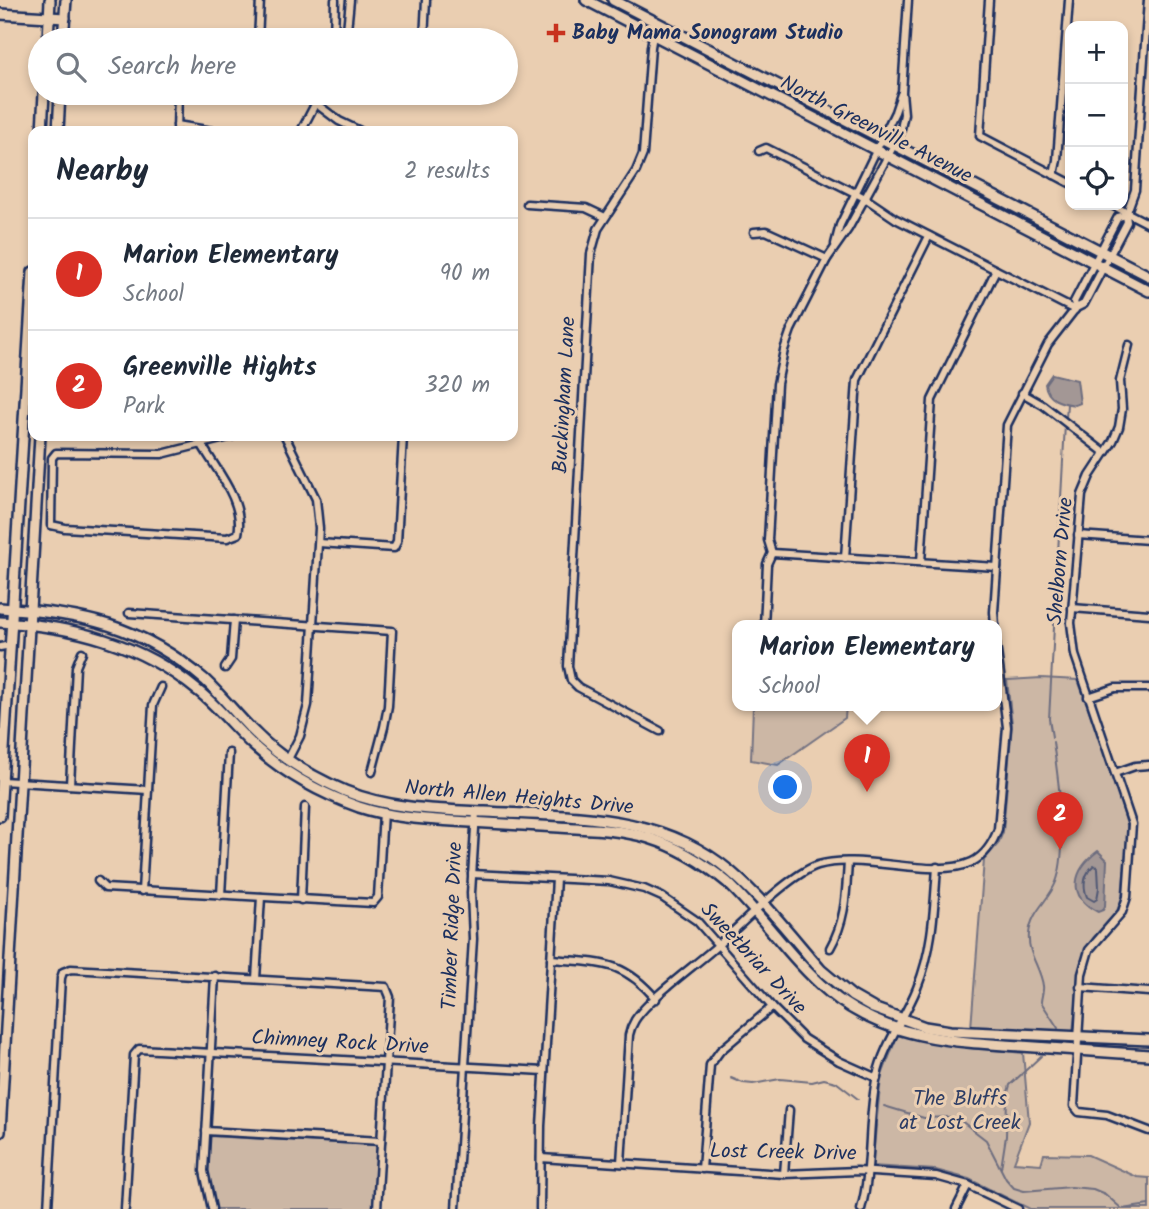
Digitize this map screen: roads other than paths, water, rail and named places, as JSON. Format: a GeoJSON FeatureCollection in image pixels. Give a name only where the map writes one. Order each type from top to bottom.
{"type":"FeatureCollection","features":[{"type":"Feature","properties":{"kind":"main road"},"geometry":{"type":"LineString","coordinates":[[49,28],[50,0]]}},
{"type":"Feature","properties":{"kind":"main road"},"geometry":{"type":"LineString","coordinates":[[64,28],[66,0]]}},
{"type":"Feature","properties":{"kind":"main road","name":"North Greenville Avenue"},"geometry":{"type":"LineString","coordinates":[[586,0],[1149,291]]}},
{"type":"Feature","properties":{"kind":"main road","name":"North Greenville Avenue"},"geometry":{"type":"LineString","coordinates":[[613,0],[1149,276]]}},
{"type":"Feature","properties":{"kind":"main road"},"geometry":{"type":"LineString","coordinates":[[0,14],[65,18]]}},
{"type":"Feature","properties":{"kind":"main road"},"geometry":{"type":"LineString","coordinates":[[789,105],[794,93]]}},
{"type":"Feature","properties":{"kind":"main road"},"geometry":{"type":"LineString","coordinates":[[42,126],[43,105]]}},
{"type":"Feature","properties":{"kind":"main road"},"geometry":{"type":"LineString","coordinates":[[58,126],[59,105]]}},
{"type":"Feature","properties":{"kind":"main road"},"geometry":{"type":"LineString","coordinates":[[0,816],[28,367]]}},
{"type":"Feature","properties":{"kind":"main road"},"geometry":{"type":"LineString","coordinates":[[0,1132],[40,441]]}},
{"type":"Feature","properties":{"kind":"main road"},"geometry":{"type":"LineString","coordinates":[[22,452],[39,453]]}},
{"type":"Feature","properties":{"kind":"main road"},"geometry":{"type":"LineString","coordinates":[[20,484],[38,485]]}},
{"type":"Feature","properties":{"kind":"main road","name":"North Allen Heights Drive"},"geometry":{"type":"LineString","coordinates":[[0,608],[63,613],[96,620],[155,644],[206,682],[284,764]]}},
{"type":"Feature","properties":{"kind":"main road","name":"North Allen Heights Drive"},"geometry":{"type":"LineString","coordinates":[[0,622],[61,628],[92,635],[150,658],[199,691],[254,746],[284,764],[383,808],[417,819],[600,829],[647,837],[689,855],[760,908],[813,977],[829,992],[868,1018],[895,1029],[947,1041],[1149,1055]]}},
{"type":"Feature","properties":{"kind":"main road","name":"North Allen Heights Drive"},"geometry":{"type":"LineString","coordinates":[[383,808],[603,819],[648,827],[683,841],[717,860],[836,985],[862,1002],[900,1020],[950,1031],[1149,1040]]}},
{"type":"Feature","properties":{"kind":"street"},"geometry":{"type":"LineString","coordinates":[[259,28],[260,0]]}},
{"type":"Feature","properties":{"kind":"street"},"geometry":{"type":"LineString","coordinates":[[334,28],[335,0]]}},
{"type":"Feature","properties":{"kind":"street"},"geometry":{"type":"LineString","coordinates":[[347,28],[349,0]]}},
{"type":"Feature","properties":{"kind":"street"},"geometry":{"type":"LineString","coordinates":[[425,28],[426,0]]}},
{"type":"Feature","properties":{"kind":"street"},"geometry":{"type":"LineString","coordinates":[[764,620],[767,564],[772,553],[768,540],[779,368],[791,330],[827,259],[848,229],[900,134],[904,114],[902,92],[908,0]]}},
{"type":"Feature","properties":{"kind":"street"},"geometry":{"type":"LineString","coordinates":[[989,0],[980,135],[1065,180]]}},
{"type":"Feature","properties":{"kind":"street"},"geometry":{"type":"LineString","coordinates":[[1054,175],[1069,0]]}},
{"type":"Feature","properties":{"kind":"street"},"geometry":{"type":"LineString","coordinates":[[995,620],[1005,435],[1010,416],[1048,344],[1075,309],[1084,304],[1106,253],[1126,222],[1126,214],[1135,190],[1148,0]]}},
{"type":"Feature","properties":{"kind":"street","name":"Buckingham Lane"},"geometry":{"type":"LineString","coordinates":[[655,23],[643,154],[636,171],[595,235],[590,271],[568,666],[571,680],[578,687],[660,731]]}},
{"type":"Feature","properties":{"kind":"street"},"geometry":{"type":"LineString","coordinates":[[832,250],[840,225],[902,92]]}},
{"type":"Feature","properties":{"kind":"street"},"geometry":{"type":"LineString","coordinates":[[177,126],[178,105]]}},
{"type":"Feature","properties":{"kind":"street"},"geometry":{"type":"LineString","coordinates":[[304,126],[315,105]]}},
{"type":"Feature","properties":{"kind":"street"},"geometry":{"type":"LineString","coordinates":[[317,105],[350,126]]}},
{"type":"Feature","properties":{"kind":"street"},"geometry":{"type":"LineString","coordinates":[[759,150],[766,148],[865,198],[893,218],[1075,309]]}},
{"type":"Feature","properties":{"kind":"street"},"geometry":{"type":"LineString","coordinates":[[527,204],[586,208],[606,217]]}},
{"type":"Feature","properties":{"kind":"street"},"geometry":{"type":"LineString","coordinates":[[1120,210],[1149,223]]}},
{"type":"Feature","properties":{"kind":"street"},"geometry":{"type":"LineString","coordinates":[[754,232],[766,231],[827,259]]}},
{"type":"Feature","properties":{"kind":"street"},"geometry":{"type":"LineString","coordinates":[[845,558],[857,380],[929,236]]}},
{"type":"Feature","properties":{"kind":"street"},"geometry":{"type":"LineString","coordinates":[[921,562],[932,400],[996,270]]}},
{"type":"Feature","properties":{"kind":"street","name":"Shelborn Drive"},"geometry":{"type":"LineString","coordinates":[[1129,345],[1120,381],[1121,419],[1117,435],[1090,476],[1082,495],[1072,608],[1075,655],[1132,824],[1127,897],[1122,912],[1089,950],[1080,987],[1076,1110],[1116,1117],[1147,1130]]}},
{"type":"Feature","properties":{"kind":"street"},"geometry":{"type":"LineString","coordinates":[[1022,393],[1055,414],[1105,453]]}},
{"type":"Feature","properties":{"kind":"street"},"geometry":{"type":"LineString","coordinates":[[200,441],[202,445],[237,506],[240,526],[238,534],[227,538],[203,537],[51,525],[54,454],[162,454],[202,445],[216,441]]}},
{"type":"Feature","properties":{"kind":"street"},"geometry":{"type":"LineString","coordinates":[[284,764],[300,736],[306,718],[319,543],[316,499],[287,441]]}},
{"type":"Feature","properties":{"kind":"street"},"geometry":{"type":"LineString","coordinates":[[319,543],[394,548],[397,542],[403,441]]}},
{"type":"Feature","properties":{"kind":"street"},"geometry":{"type":"LineString","coordinates":[[1078,535],[1149,541]]}},
{"type":"Feature","properties":{"kind":"street"},"geometry":{"type":"LineString","coordinates":[[772,553],[997,567]]}},
{"type":"Feature","properties":{"kind":"street"},"geometry":{"type":"LineString","coordinates":[[1072,608],[1149,614]]}},
{"type":"Feature","properties":{"kind":"street"},"geometry":{"type":"LineString","coordinates":[[129,613],[392,631],[388,706],[372,772]]}},
{"type":"Feature","properties":{"kind":"street"},"geometry":{"type":"LineString","coordinates":[[225,668],[231,659],[234,620]]}},
{"type":"Feature","properties":{"kind":"street"},"geometry":{"type":"LineString","coordinates":[[0,647],[11,645]]}},
{"type":"Feature","properties":{"kind":"street"},"geometry":{"type":"LineString","coordinates":[[70,785],[76,667],[82,652]]}},
{"type":"Feature","properties":{"kind":"street"},"geometry":{"type":"LineString","coordinates":[[142,891],[153,705],[161,687]]}},
{"type":"Feature","properties":{"kind":"street"},"geometry":{"type":"LineString","coordinates":[[1088,697],[1115,688],[1149,688]]}},
{"type":"Feature","properties":{"kind":"street"},"geometry":{"type":"LineString","coordinates":[[621,1163],[629,1035],[635,1021],[656,999],[760,908],[810,869],[833,862],[937,867],[963,865],[980,858],[993,842],[998,829],[1007,727],[1002,689]]}},
{"type":"Feature","properties":{"kind":"street"},"geometry":{"type":"LineString","coordinates":[[220,895],[229,753]]}},
{"type":"Feature","properties":{"kind":"street"},"geometry":{"type":"LineString","coordinates":[[1115,773],[1135,766],[1149,765]]}},
{"type":"Feature","properties":{"kind":"street"},"geometry":{"type":"LineString","coordinates":[[2,782],[148,790]]}},
{"type":"Feature","properties":{"kind":"street"},"geometry":{"type":"LineString","coordinates":[[301,900],[305,807]]}},
{"type":"Feature","properties":{"kind":"street"},"geometry":{"type":"LineString","coordinates":[[98,881],[105,888],[370,904],[378,897],[383,808]]}},
{"type":"Feature","properties":{"kind":"street","name":"Timber Ridge Drive"},"geometry":{"type":"LineString","coordinates":[[456,1209],[473,939],[475,812]]}},
{"type":"Feature","properties":{"kind":"street"},"geometry":{"type":"LineString","coordinates":[[830,948],[844,916],[848,862]]}},
{"type":"Feature","properties":{"kind":"street"},"geometry":{"type":"LineString","coordinates":[[861,1209],[877,1078],[895,1029],[916,990],[929,953],[937,867]]}},
{"type":"Feature","properties":{"kind":"street","name":"Sweetbriar Drive"},"geometry":{"type":"LineString","coordinates":[[472,874],[609,881],[645,889],[681,908],[697,921],[772,1007],[804,1039],[839,1062],[877,1078]]}},
{"type":"Feature","properties":{"kind":"street"},"geometry":{"type":"LineString","coordinates":[[540,1209],[544,1071],[556,879]]}},
{"type":"Feature","properties":{"kind":"street"},"geometry":{"type":"LineString","coordinates":[[256,979],[261,897]]}},
{"type":"Feature","properties":{"kind":"street"},"geometry":{"type":"LineString","coordinates":[[0,940],[11,940]]}},
{"type":"Feature","properties":{"kind":"street"},"geometry":{"type":"LineString","coordinates":[[551,959],[616,967],[635,977],[656,999]]}},
{"type":"Feature","properties":{"kind":"street"},"geometry":{"type":"LineString","coordinates":[[48,1209],[61,978],[64,971],[72,969],[382,985],[388,990],[390,997],[377,1209]]}},
{"type":"Feature","properties":{"kind":"street"},"geometry":{"type":"LineString","coordinates":[[212,1209],[204,1171],[215,976]]}},
{"type":"Feature","properties":{"kind":"street"},"geometry":{"type":"LineString","coordinates":[[1080,987],[1149,992]]}},
{"type":"Feature","properties":{"kind":"street"},"geometry":{"type":"LineString","coordinates":[[702,1169],[710,1065],[720,1051],[772,1007]]}},
{"type":"Feature","properties":{"kind":"street","name":"Chimney Rock Drive"},"geometry":{"type":"LineString","coordinates":[[125,1209],[135,1051],[141,1049],[544,1071]]}},
{"type":"Feature","properties":{"kind":"street"},"geometry":{"type":"LineString","coordinates":[[784,1174],[789,1110]]}},
{"type":"Feature","properties":{"kind":"street"},"geometry":{"type":"LineString","coordinates":[[1147,1130],[1149,1122]]}},
{"type":"Feature","properties":{"kind":"street"},"geometry":{"type":"LineString","coordinates":[[206,1131],[382,1141]]}},
{"type":"Feature","properties":{"kind":"street","name":"Lost Creek Drive"},"geometry":{"type":"LineString","coordinates":[[541,1158],[784,1174],[867,1172],[936,1176],[968,1185],[1018,1209]]}},
{"type":"Feature","properties":{"kind":"street"},"geometry":{"type":"LineString","coordinates":[[957,1209],[968,1185]]}},
{"type":"Feature","properties":{"kind":"water"},"geometry":{"type":"Polygon","coordinates":[[[1052,374],[1077,380],[1080,403],[1075,405],[1060,402],[1049,394],[1045,384],[1052,374]]]}},
{"type":"Feature","properties":{"kind":"water"},"geometry":{"type":"Polygon","coordinates":[[[1098,851],[1107,860],[1105,906],[1098,912],[1081,898],[1077,883],[1083,866],[1098,851]]]}},
{"type":"Feature","properties":{"kind":"waterway"},"geometry":{"type":"LineString","coordinates":[[1066,418],[1067,404]]}},
{"type":"Feature","properties":{"kind":"waterway"},"geometry":{"type":"LineString","coordinates":[[1052,737],[1049,719],[1065,424]]}},
{"type":"Feature","properties":{"kind":"waterway"},"geometry":{"type":"LineString","coordinates":[[1053,742],[1061,813],[1060,868],[1053,889],[1030,926],[1029,941],[1042,979],[1041,1002],[1058,1028]]}},
{"type":"Feature","properties":{"kind":"waterway"},"geometry":{"type":"LineString","coordinates":[[1001,1168],[1010,1085],[1041,1056]]}},
{"type":"Feature","properties":{"kind":"waterway"},"geometry":{"type":"LineString","coordinates":[[731,1078],[753,1084],[780,1079],[812,1082],[824,1079],[836,1082],[858,1099]]}},
{"type":"Feature","properties":{"kind":"waterway"},"geometry":{"type":"LineString","coordinates":[[884,1106],[924,1118],[950,1117],[960,1120],[986,1140],[1006,1179],[1014,1188],[1024,1191],[1071,1187],[1093,1189],[1105,1194],[1122,1209],[1149,1205]]}},
{"type":"Feature","properties":{"kind":"place","name":"Baby Mama Sonogram Studio"},"geometry":{"type":"Point","coordinates":[556,33]}},
{"type":"Feature","properties":{"kind":"place","name":"Marion Elementary"},"geometry":{"type":"Point","coordinates":[867,792]}},
{"type":"Feature","properties":{"kind":"place","name":"Greenville Hights"},"geometry":{"type":"Point","coordinates":[1060,850]}},
{"type":"Feature","properties":{"kind":"park label","name":"The Bluffs at Lost Creek"},"geometry":{"type":"Point","coordinates":[960,1111]}}]}
